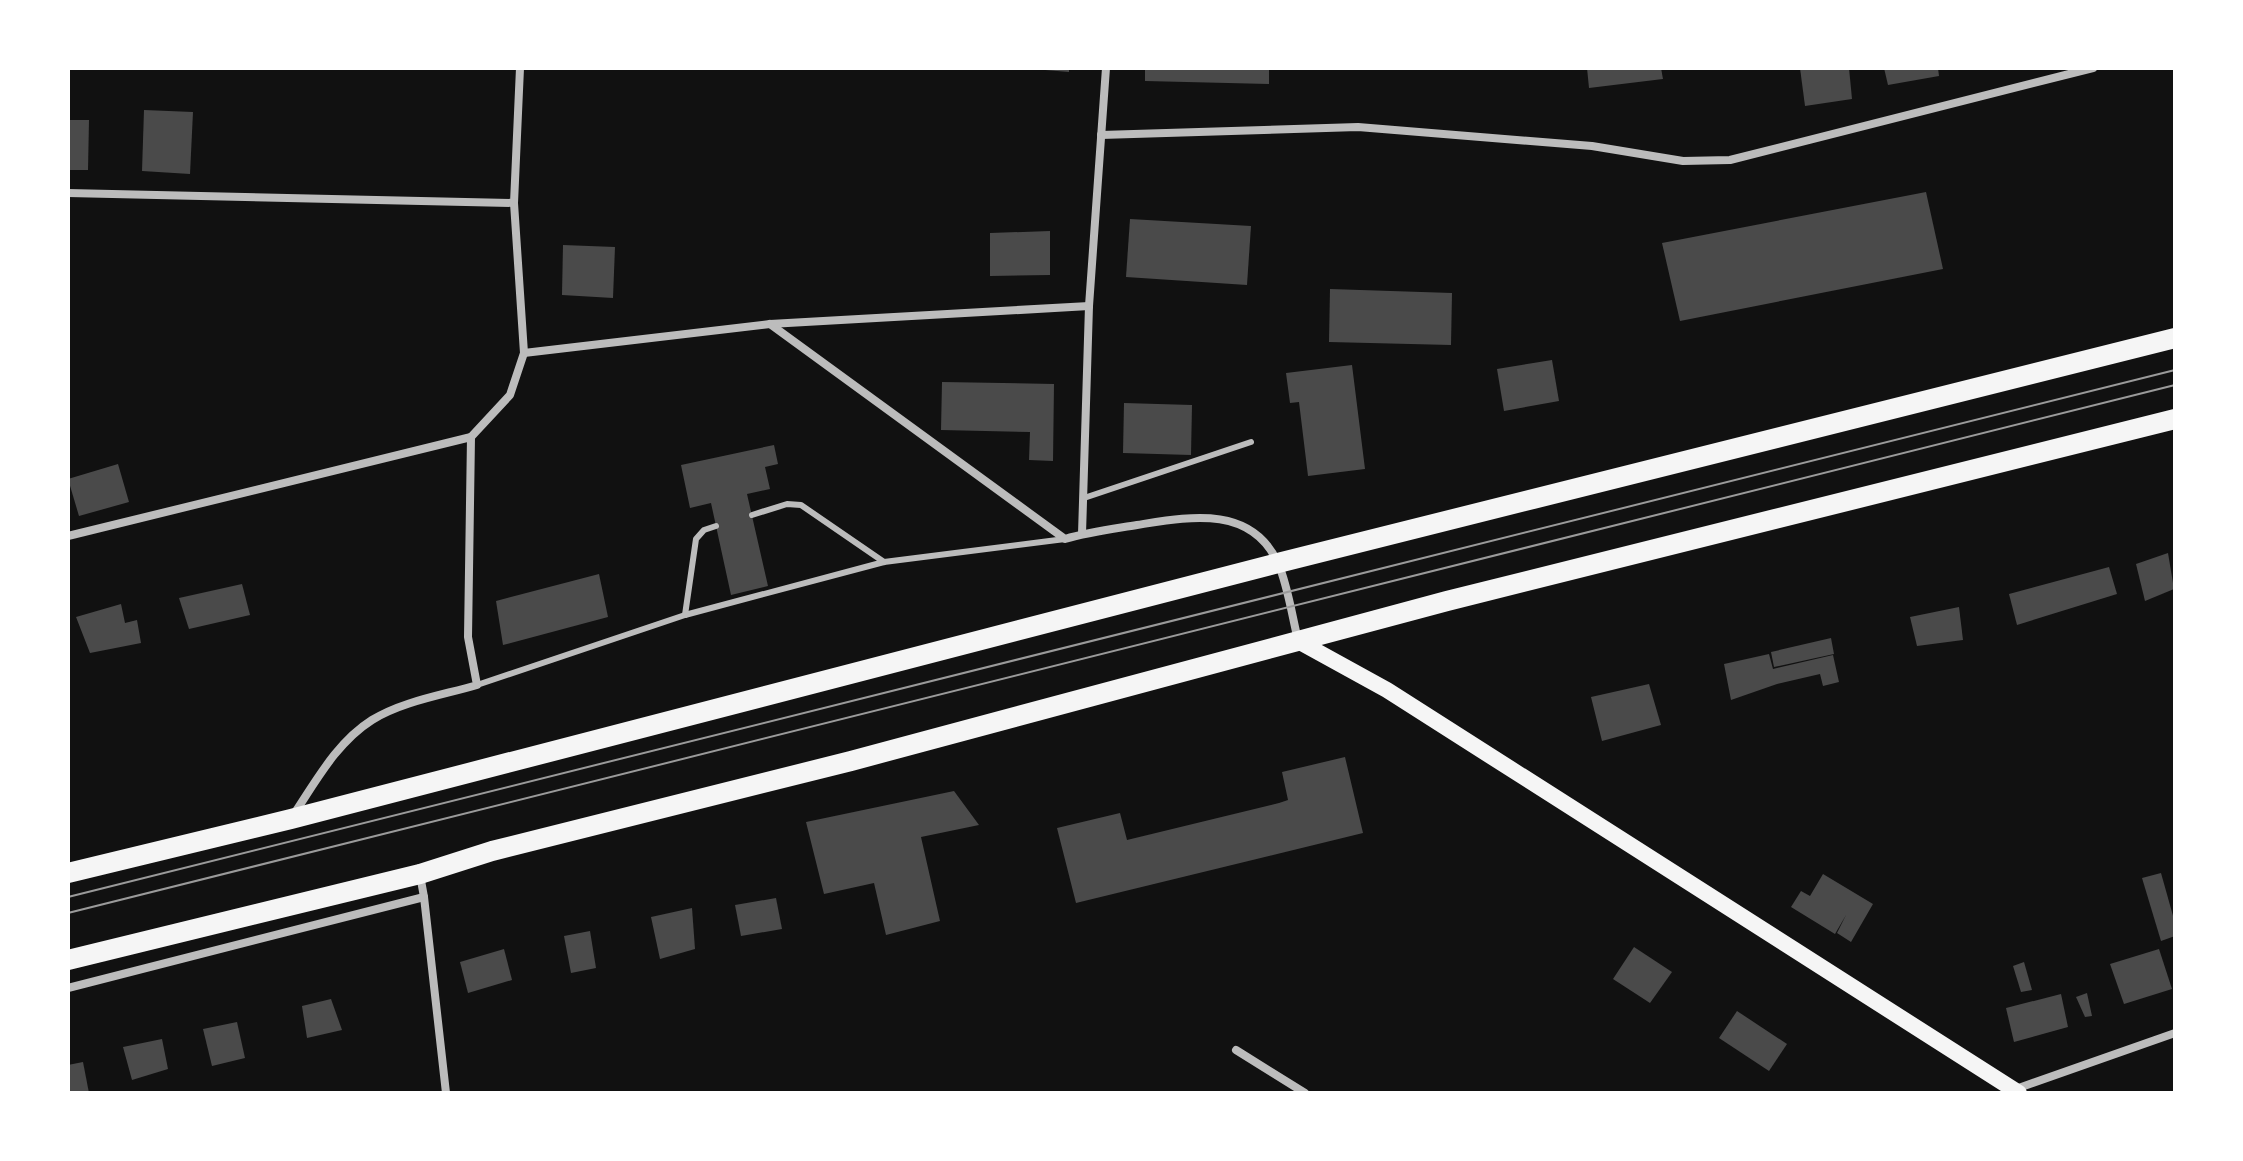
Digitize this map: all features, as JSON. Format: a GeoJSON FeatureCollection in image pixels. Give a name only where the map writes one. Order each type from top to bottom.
{"type":"FeatureCollection","features":[{"type":"Feature","properties":{"kind":"main road"},"geometry":{"type":"LineString","coordinates":[[68,873],[291,819],[1278,563],[2175,338]]}},
{"type":"Feature","properties":{"kind":"main road"},"geometry":{"type":"LineString","coordinates":[[68,960],[420,874],[492,851],[866,757],[1447,601],[2175,419]]}},
{"type":"Feature","properties":{"kind":"main road"},"geometry":{"type":"LineString","coordinates":[[1298,641],[1400,699],[2014,1092]]}},
{"type":"Feature","properties":{"kind":"street"},"geometry":{"type":"LineString","coordinates":[[68,536],[471,437],[510,395],[524,353],[514,203],[520,68]]}},
{"type":"Feature","properties":{"kind":"street"},"geometry":{"type":"LineString","coordinates":[[1082,534],[1089,306],[1106,68]]}},
{"type":"Feature","properties":{"kind":"street"},"geometry":{"type":"LineString","coordinates":[[1101,135],[1358,127],[1592,146],[1683,161],[1730,160],[2093,68]]}},
{"type":"Feature","properties":{"kind":"street"},"geometry":{"type":"LineString","coordinates":[[68,193],[514,203]]}},
{"type":"Feature","properties":{"kind":"street"},"geometry":{"type":"LineString","coordinates":[[524,353],[770,324],[1089,306]]}},
{"type":"Feature","properties":{"kind":"street"},"geometry":{"type":"LineString","coordinates":[[770,324],[1065,539],[1202,516],[1231,521],[1249,530],[1264,542],[1278,563],[1298,641]]}},
{"type":"Feature","properties":{"kind":"street"},"geometry":{"type":"LineString","coordinates":[[291,819],[347,741],[371,721],[397,708],[477,685],[468,637],[471,437]]}},
{"type":"Feature","properties":{"kind":"street"},"geometry":{"type":"LineString","coordinates":[[420,874],[446,1093]]}},
{"type":"Feature","properties":{"kind":"street"},"geometry":{"type":"LineString","coordinates":[[68,988],[424,897]]}},
{"type":"Feature","properties":{"kind":"street"},"geometry":{"type":"LineString","coordinates":[[2014,1092],[2175,1033]]}},
{"type":"Feature","properties":{"kind":"street"},"geometry":{"type":"LineString","coordinates":[[1236,1050],[1305,1093]]}},
{"type":"Feature","properties":{"kind":"lane"},"geometry":{"type":"LineString","coordinates":[[1084,498],[1251,442]]}},
{"type":"Feature","properties":{"kind":"lane"},"geometry":{"type":"LineString","coordinates":[[752,515],[787,504],[801,505],[884,562]]}},
{"type":"Feature","properties":{"kind":"lane"},"geometry":{"type":"LineString","coordinates":[[685,615],[696,539],[704,530],[716,526]]}},
{"type":"Feature","properties":{"kind":"lane"},"geometry":{"type":"LineString","coordinates":[[477,685],[685,615],[884,562],[1065,539]]}},
{"type":"Feature","properties":{"kind":"building"},"geometry":{"type":"Polygon","coordinates":[[[1069,68],[1069,72],[1045,70],[1069,68]]]}},
{"type":"Feature","properties":{"kind":"building"},"geometry":{"type":"Polygon","coordinates":[[[1145,68],[1269,68],[1269,84],[1145,81],[1145,68]]]}},
{"type":"Feature","properties":{"kind":"building"},"geometry":{"type":"Polygon","coordinates":[[[1587,68],[1661,68],[1663,79],[1589,88],[1587,68]]]}},
{"type":"Feature","properties":{"kind":"building"},"geometry":{"type":"Polygon","coordinates":[[[1800,68],[1849,68],[1852,99],[1805,106],[1800,68]]]}},
{"type":"Feature","properties":{"kind":"building"},"geometry":{"type":"Polygon","coordinates":[[[1884,68],[1938,68],[1939,76],[1888,85],[1884,68]]]}},
{"type":"Feature","properties":{"kind":"building"},"geometry":{"type":"Polygon","coordinates":[[[144,110],[193,112],[190,174],[142,171],[144,110]]]}},
{"type":"Feature","properties":{"kind":"building"},"geometry":{"type":"Polygon","coordinates":[[[68,120],[89,120],[88,170],[68,170],[68,120]]]}},
{"type":"Feature","properties":{"kind":"building"},"geometry":{"type":"Polygon","coordinates":[[[1926,192],[1943,269],[1680,321],[1662,243],[1926,192]]]}},
{"type":"Feature","properties":{"kind":"building"},"geometry":{"type":"Polygon","coordinates":[[[1130,219],[1251,226],[1247,285],[1126,277],[1130,219]]]}},
{"type":"Feature","properties":{"kind":"building"},"geometry":{"type":"Polygon","coordinates":[[[1050,231],[1050,275],[990,276],[990,233],[1050,231]]]}},
{"type":"Feature","properties":{"kind":"building"},"geometry":{"type":"Polygon","coordinates":[[[563,245],[615,247],[613,298],[562,295],[563,245]]]}},
{"type":"Feature","properties":{"kind":"building"},"geometry":{"type":"Polygon","coordinates":[[[1330,289],[1452,293],[1451,345],[1329,342],[1330,289]]]}},
{"type":"Feature","properties":{"kind":"building"},"geometry":{"type":"Polygon","coordinates":[[[1552,360],[1559,401],[1504,411],[1497,369],[1552,360]]]}},
{"type":"Feature","properties":{"kind":"building"},"geometry":{"type":"Polygon","coordinates":[[[1352,365],[1365,469],[1308,476],[1299,402],[1290,403],[1286,373],[1352,365]]]}},
{"type":"Feature","properties":{"kind":"building"},"geometry":{"type":"Polygon","coordinates":[[[942,382],[1054,384],[1053,461],[1029,460],[1030,432],[941,430],[942,382]]]}},
{"type":"Feature","properties":{"kind":"building"},"geometry":{"type":"Polygon","coordinates":[[[1124,403],[1192,405],[1191,455],[1123,453],[1124,403]]]}},
{"type":"Feature","properties":{"kind":"building"},"geometry":{"type":"Polygon","coordinates":[[[774,445],[778,464],[765,467],[770,489],[747,494],[768,586],[731,595],[711,503],[690,508],[681,465],[774,445]]]}},
{"type":"Feature","properties":{"kind":"building"},"geometry":{"type":"Polygon","coordinates":[[[118,464],[129,502],[79,516],[68,479],[118,464]]]}},
{"type":"Feature","properties":{"kind":"building"},"geometry":{"type":"Polygon","coordinates":[[[2168,553],[2174,589],[2145,601],[2136,564],[2168,553]]]}},
{"type":"Feature","properties":{"kind":"building"},"geometry":{"type":"Polygon","coordinates":[[[2109,567],[2117,594],[2017,625],[2009,594],[2109,567]]]}},
{"type":"Feature","properties":{"kind":"building"},"geometry":{"type":"Polygon","coordinates":[[[599,574],[608,617],[503,645],[496,601],[599,574]]]}},
{"type":"Feature","properties":{"kind":"building"},"geometry":{"type":"Polygon","coordinates":[[[242,584],[250,615],[189,629],[179,598],[242,584]]]}},
{"type":"Feature","properties":{"kind":"building"},"geometry":{"type":"Polygon","coordinates":[[[121,604],[125,623],[137,620],[141,643],[90,653],[76,617],[121,604]]]}},
{"type":"Feature","properties":{"kind":"building"},"geometry":{"type":"Polygon","coordinates":[[[1959,607],[1963,640],[1917,646],[1910,617],[1959,607]]]}},
{"type":"Feature","properties":{"kind":"building"},"geometry":{"type":"Polygon","coordinates":[[[1831,638],[1834,654],[1774,667],[1771,652],[1831,638]]]}},
{"type":"Feature","properties":{"kind":"building"},"geometry":{"type":"Polygon","coordinates":[[[1769,654],[1773,669],[1833,655],[1839,682],[1823,686],[1820,674],[1777,684],[1731,700],[1724,664],[1769,654]]]}},
{"type":"Feature","properties":{"kind":"building"},"geometry":{"type":"Polygon","coordinates":[[[1649,684],[1661,725],[1602,741],[1591,697],[1649,684]]]}},
{"type":"Feature","properties":{"kind":"building"},"geometry":{"type":"Polygon","coordinates":[[[1345,757],[1363,833],[1076,903],[1057,828],[1120,813],[1127,840],[1279,803],[1288,800],[1282,772],[1345,757]]]}},
{"type":"Feature","properties":{"kind":"building"},"geometry":{"type":"Polygon","coordinates":[[[954,791],[979,825],[921,837],[940,921],[886,935],[874,883],[824,894],[806,822],[954,791]]]}},
{"type":"Feature","properties":{"kind":"building"},"geometry":{"type":"Polygon","coordinates":[[[2161,873],[2175,923],[2175,936],[2161,941],[2142,878],[2161,873]]]}},
{"type":"Feature","properties":{"kind":"building"},"geometry":{"type":"Polygon","coordinates":[[[1823,874],[1873,904],[1851,942],[1837,933],[1846,915],[1835,934],[1791,907],[1801,891],[1810,896],[1823,874]]]}},
{"type":"Feature","properties":{"kind":"building"},"geometry":{"type":"Polygon","coordinates":[[[776,898],[782,929],[741,936],[735,905],[776,898]]]}},
{"type":"Feature","properties":{"kind":"building"},"geometry":{"type":"Polygon","coordinates":[[[692,908],[695,949],[660,959],[651,917],[692,908]]]}},
{"type":"Feature","properties":{"kind":"building"},"geometry":{"type":"Polygon","coordinates":[[[590,931],[596,968],[571,973],[564,936],[590,931]]]}},
{"type":"Feature","properties":{"kind":"building"},"geometry":{"type":"Polygon","coordinates":[[[1634,947],[1672,972],[1650,1003],[1613,979],[1634,947]]]}},
{"type":"Feature","properties":{"kind":"building"},"geometry":{"type":"Polygon","coordinates":[[[504,949],[512,980],[468,993],[460,962],[504,949]]]}},
{"type":"Feature","properties":{"kind":"building"},"geometry":{"type":"Polygon","coordinates":[[[2159,949],[2172,989],[2124,1004],[2110,964],[2159,949]]]}},
{"type":"Feature","properties":{"kind":"building"},"geometry":{"type":"Polygon","coordinates":[[[2024,962],[2032,990],[2021,992],[2013,966],[2024,962]]]}},
{"type":"Feature","properties":{"kind":"building"},"geometry":{"type":"Polygon","coordinates":[[[2087,993],[2092,1016],[2085,1017],[2076,997],[2087,993]]]}},
{"type":"Feature","properties":{"kind":"building"},"geometry":{"type":"Polygon","coordinates":[[[2061,994],[2068,1027],[2014,1042],[2006,1008],[2061,994]]]}},
{"type":"Feature","properties":{"kind":"building"},"geometry":{"type":"Polygon","coordinates":[[[331,999],[342,1030],[307,1038],[302,1006],[331,999]]]}},
{"type":"Feature","properties":{"kind":"building"},"geometry":{"type":"Polygon","coordinates":[[[1737,1011],[1787,1044],[1769,1071],[1719,1038],[1737,1011]]]}},
{"type":"Feature","properties":{"kind":"building"},"geometry":{"type":"Polygon","coordinates":[[[237,1022],[245,1058],[212,1066],[203,1029],[237,1022]]]}},
{"type":"Feature","properties":{"kind":"building"},"geometry":{"type":"Polygon","coordinates":[[[162,1039],[168,1069],[132,1080],[123,1047],[162,1039]]]}},
{"type":"Feature","properties":{"kind":"building"},"geometry":{"type":"Polygon","coordinates":[[[83,1062],[89,1093],[68,1093],[68,1065],[83,1062]]]}},
{"type":"Feature","properties":{"kind":"tram line"},"geometry":{"type":"LineString","coordinates":[[68,897],[2175,370]]}},
{"type":"Feature","properties":{"kind":"tram line"},"geometry":{"type":"LineString","coordinates":[[68,913],[2175,385]]}}]}
